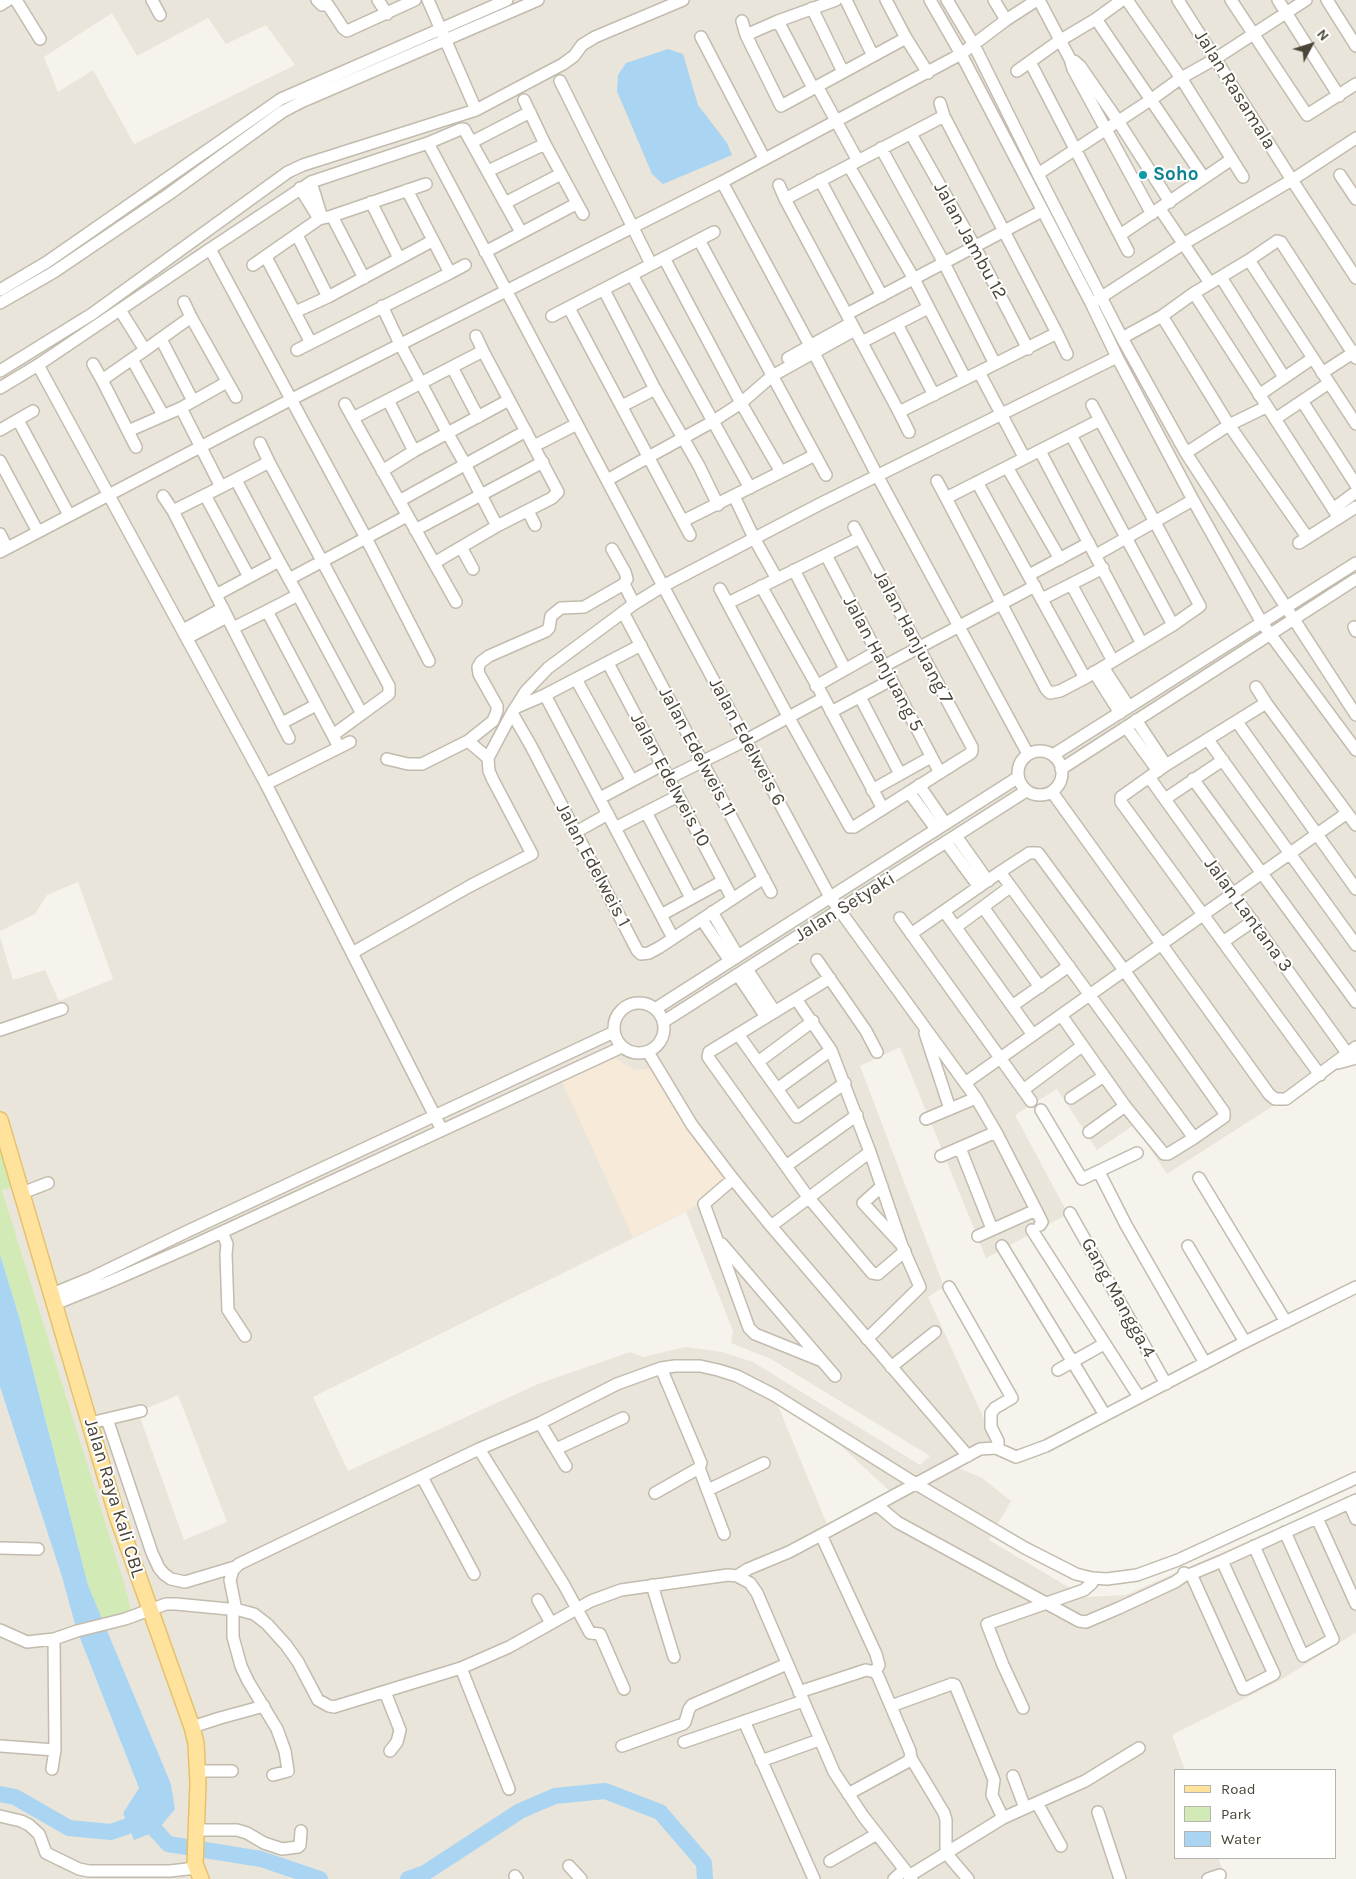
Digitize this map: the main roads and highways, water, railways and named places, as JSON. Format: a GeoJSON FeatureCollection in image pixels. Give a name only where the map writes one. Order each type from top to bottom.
{"type":"FeatureCollection","features":[{"type":"Feature","properties":{"kind":"main road","name":"Jalan Raya Kali CBL"},"geometry":{"type":"LineString","coordinates":[[0,1120],[116,1516],[192,1727],[196,1743],[197,1771],[197,1870]]}},
{"type":"Feature","properties":{"kind":"water"},"geometry":{"type":"Polygon","coordinates":[[[668,49],[683,54],[698,105],[727,143],[732,155],[663,184],[652,174],[617,91],[618,75],[626,63],[668,49]]]}},
{"type":"Feature","properties":{"kind":"water"},"geometry":{"type":"Polygon","coordinates":[[[0,1254],[20,1320],[88,1585],[171,1784],[175,1809],[157,1831],[134,1840],[123,1813],[139,1788],[76,1628],[62,1577],[0,1387],[0,1254]]]}},
{"type":"Feature","properties":{"kind":"waterway"},"geometry":{"type":"LineString","coordinates":[[408,1879],[425,1873],[520,1811],[555,1796],[605,1791],[660,1812],[704,1863],[705,1879]]}},
{"type":"Feature","properties":{"kind":"waterway"},"geometry":{"type":"LineString","coordinates":[[0,1794],[15,1797],[69,1828],[111,1832],[128,1826],[146,1813]]}},
{"type":"Feature","properties":{"kind":"waterway"},"geometry":{"type":"LineString","coordinates":[[145,1815],[150,1824],[168,1844],[261,1859],[320,1879]]}},
{"type":"Feature","properties":{"kind":"place","name":"Soho"},"geometry":{"type":"Point","coordinates":[1143,175]}}]}
